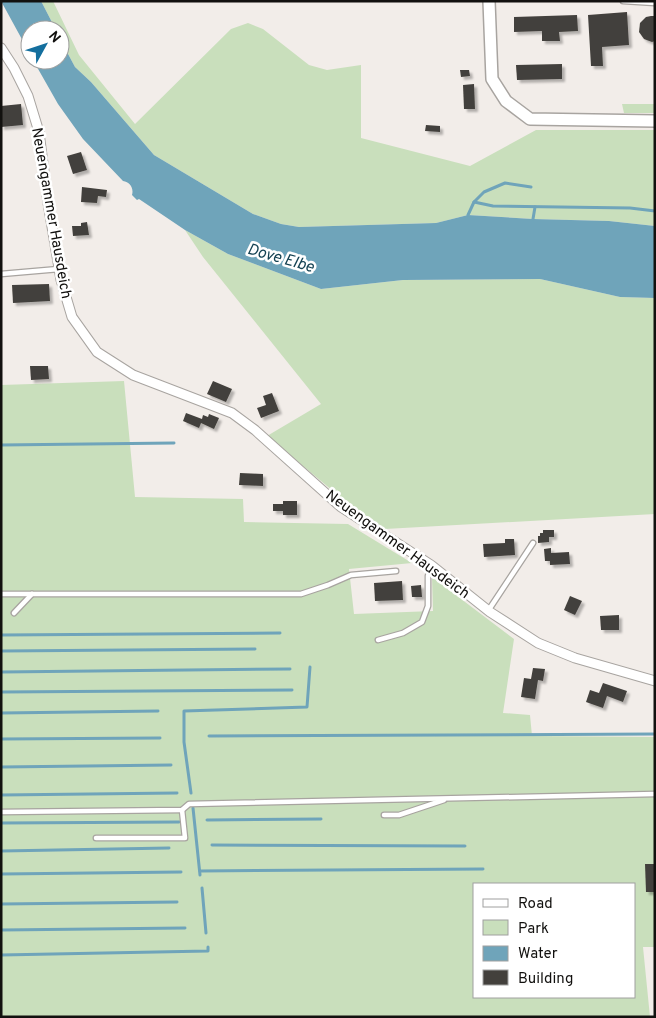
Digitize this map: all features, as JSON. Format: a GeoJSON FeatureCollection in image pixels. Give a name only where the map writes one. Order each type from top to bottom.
{"type":"FeatureCollection","features":[{"type":"Feature","properties":{"kind":"street"},"geometry":{"type":"LineString","coordinates":[[489,1],[492,78],[506,102],[530,120],[655,121]]}},
{"type":"Feature","properties":{"kind":"street","name":"Neuengammer Hausdeich"},"geometry":{"type":"LineString","coordinates":[[1,48],[14,68],[28,96],[39,132],[59,269],[72,317],[97,352],[133,375],[232,413],[342,507],[431,565],[488,611],[538,643],[575,658],[655,681]]}},
{"type":"Feature","properties":{"kind":"lane"},"geometry":{"type":"LineString","coordinates":[[623,1],[655,3]]}},
{"type":"Feature","properties":{"kind":"lane"},"geometry":{"type":"LineString","coordinates":[[1,274],[59,269]]}},
{"type":"Feature","properties":{"kind":"lane"},"geometry":{"type":"LineString","coordinates":[[488,611],[533,542]]}},
{"type":"Feature","properties":{"kind":"lane"},"geometry":{"type":"LineString","coordinates":[[378,640],[403,633],[422,622],[428,606],[428,576],[431,565]]}},
{"type":"Feature","properties":{"kind":"lane"},"geometry":{"type":"LineString","coordinates":[[1,594],[301,594],[328,586],[351,575],[396,572]]}},
{"type":"Feature","properties":{"kind":"lane"},"geometry":{"type":"LineString","coordinates":[[14,613],[32,594]]}},
{"type":"Feature","properties":{"kind":"lane"},"geometry":{"type":"LineString","coordinates":[[1,812],[182,810],[189,804],[655,794]]}},
{"type":"Feature","properties":{"kind":"lane"},"geometry":{"type":"LineString","coordinates":[[384,815],[399,815],[450,798]]}},
{"type":"Feature","properties":{"kind":"lane"},"geometry":{"type":"LineString","coordinates":[[96,838],[185,838],[182,810]]}},
{"type":"Feature","properties":{"kind":"green space"},"geometry":{"type":"Polygon","coordinates":[[[41,1],[53,1],[62,20],[51,20],[41,1]]]}},
{"type":"Feature","properties":{"kind":"green space"},"geometry":{"type":"Polygon","coordinates":[[[248,23],[263,29],[309,65],[327,70],[361,65],[361,138],[470,166],[536,130],[655,130],[655,226],[609,221],[468,215],[436,223],[299,227],[281,224],[253,214],[154,155],[91,82],[75,67],[70,58],[70,36],[79,55],[135,124],[231,29],[248,23]]]}},
{"type":"Feature","properties":{"kind":"green space"},"geometry":{"type":"Polygon","coordinates":[[[622,104],[655,104],[655,113],[624,113],[622,104]]]}},
{"type":"Feature","properties":{"kind":"green space"},"geometry":{"type":"Polygon","coordinates":[[[185,230],[228,254],[321,289],[403,280],[540,279],[620,297],[655,298],[655,514],[385,529],[345,501],[267,436],[321,404],[203,257],[185,230]]]}},
{"type":"Feature","properties":{"kind":"green space"},"geometry":{"type":"Polygon","coordinates":[[[124,381],[135,497],[243,499],[244,522],[348,524],[412,563],[349,569],[354,614],[433,611],[432,577],[514,639],[503,713],[530,715],[532,736],[655,737],[655,947],[643,947],[650,1017],[1,1017],[1,385],[124,381]]]}},
{"type":"Feature","properties":{"kind":"water"},"geometry":{"type":"Polygon","coordinates":[[[1,1],[41,1],[51,20],[20,20],[20,36],[1,1]]]}},
{"type":"Feature","properties":{"kind":"water","name":"Dove Elbe"},"geometry":{"type":"Polygon","coordinates":[[[70,58],[75,67],[91,82],[154,155],[253,214],[281,224],[299,227],[436,223],[468,215],[609,221],[655,226],[655,298],[620,297],[540,279],[403,280],[321,289],[228,254],[185,230],[139,199],[137,200],[132,195],[132,188],[129,184],[123,181],[83,139],[58,104],[39,70],[70,70],[70,58]]]}},
{"type":"Feature","properties":{"kind":"building"},"geometry":{"type":"Polygon","coordinates":[[[627,12],[629,45],[602,47],[603,66],[591,66],[588,15],[627,12]]]}},
{"type":"Feature","properties":{"kind":"building"},"geometry":{"type":"Polygon","coordinates":[[[577,15],[578,31],[559,32],[560,41],[542,41],[542,31],[514,32],[514,17],[577,15]]]}},
{"type":"Feature","properties":{"kind":"building"},"geometry":{"type":"Polygon","coordinates":[[[655,16],[655,41],[652,42],[644,39],[639,32],[640,23],[646,17],[655,16]]]}},
{"type":"Feature","properties":{"kind":"building"},"geometry":{"type":"Polygon","coordinates":[[[562,64],[562,79],[517,80],[516,65],[562,64]]]}},
{"type":"Feature","properties":{"kind":"building"},"geometry":{"type":"Polygon","coordinates":[[[460,70],[469,70],[470,76],[461,77],[460,70]]]}},
{"type":"Feature","properties":{"kind":"building"},"geometry":{"type":"Polygon","coordinates":[[[474,84],[475,109],[464,109],[463,85],[474,84]]]}},
{"type":"Feature","properties":{"kind":"building"},"geometry":{"type":"Polygon","coordinates":[[[21,104],[23,125],[1,127],[1,106],[21,104]]]}},
{"type":"Feature","properties":{"kind":"building"},"geometry":{"type":"Polygon","coordinates":[[[426,125],[440,126],[440,132],[425,131],[426,125]]]}},
{"type":"Feature","properties":{"kind":"building"},"geometry":{"type":"Polygon","coordinates":[[[81,152],[87,170],[73,174],[67,156],[81,152]]]}},
{"type":"Feature","properties":{"kind":"building"},"geometry":{"type":"Polygon","coordinates":[[[82,187],[107,190],[106,197],[98,196],[97,203],[81,202],[82,187]]]}},
{"type":"Feature","properties":{"kind":"building"},"geometry":{"type":"Polygon","coordinates":[[[87,222],[89,235],[73,236],[72,226],[81,226],[81,223],[87,222]]]}},
{"type":"Feature","properties":{"kind":"building"},"geometry":{"type":"Polygon","coordinates":[[[49,284],[50,301],[13,303],[12,285],[49,284]]]}},
{"type":"Feature","properties":{"kind":"building"},"geometry":{"type":"Polygon","coordinates":[[[30,366],[48,366],[49,379],[31,380],[30,366]]]}},
{"type":"Feature","properties":{"kind":"building"},"geometry":{"type":"Polygon","coordinates":[[[213,381],[232,389],[226,402],[207,394],[213,381]]]}},
{"type":"Feature","properties":{"kind":"building"},"geometry":{"type":"Polygon","coordinates":[[[272,393],[279,411],[261,418],[257,408],[266,405],[263,396],[272,393]]]}},
{"type":"Feature","properties":{"kind":"building"},"geometry":{"type":"Polygon","coordinates":[[[186,413],[202,419],[203,415],[208,417],[209,414],[219,418],[214,429],[201,423],[199,428],[183,421],[186,413]]]}},
{"type":"Feature","properties":{"kind":"building"},"geometry":{"type":"Polygon","coordinates":[[[240,473],[263,474],[263,486],[239,485],[240,473]]]}},
{"type":"Feature","properties":{"kind":"building"},"geometry":{"type":"Polygon","coordinates":[[[283,501],[297,501],[297,515],[283,515],[283,511],[273,511],[273,504],[283,504],[283,501]]]}},
{"type":"Feature","properties":{"kind":"building"},"geometry":{"type":"Polygon","coordinates":[[[543,530],[554,530],[554,537],[549,537],[549,542],[538,543],[538,536],[540,536],[540,533],[543,533],[543,530]]]}},
{"type":"Feature","properties":{"kind":"building"},"geometry":{"type":"Polygon","coordinates":[[[505,539],[514,539],[515,555],[484,557],[483,544],[505,543],[505,539]]]}},
{"type":"Feature","properties":{"kind":"building"},"geometry":{"type":"Polygon","coordinates":[[[551,548],[551,553],[569,552],[570,564],[550,565],[550,561],[545,561],[544,549],[551,548]]]}},
{"type":"Feature","properties":{"kind":"building"},"geometry":{"type":"Polygon","coordinates":[[[402,581],[403,600],[375,601],[374,583],[402,581]]]}},
{"type":"Feature","properties":{"kind":"building"},"geometry":{"type":"Polygon","coordinates":[[[421,585],[422,597],[412,597],[411,586],[421,585]]]}},
{"type":"Feature","properties":{"kind":"building"},"geometry":{"type":"Polygon","coordinates":[[[570,596],[582,601],[575,615],[564,610],[570,596]]]}},
{"type":"Feature","properties":{"kind":"building"},"geometry":{"type":"Polygon","coordinates":[[[619,615],[619,630],[601,630],[600,616],[619,615]]]}},
{"type":"Feature","properties":{"kind":"building"},"geometry":{"type":"Polygon","coordinates":[[[533,668],[545,669],[543,681],[538,680],[535,699],[521,697],[524,678],[531,679],[533,668]]]}},
{"type":"Feature","properties":{"kind":"building"},"geometry":{"type":"Polygon","coordinates":[[[603,683],[627,691],[623,702],[607,696],[603,708],[586,702],[590,690],[599,693],[603,683]]]}},
{"type":"Feature","properties":{"kind":"building"},"geometry":{"type":"Polygon","coordinates":[[[645,864],[655,864],[655,892],[646,892],[645,864]]]}},
{"type":"Feature","properties":{"kind":"waterway"},"geometry":{"type":"LineString","coordinates":[[468,215],[474,202],[484,192],[505,183],[531,187]]}},
{"type":"Feature","properties":{"kind":"waterway"},"geometry":{"type":"LineString","coordinates":[[474,202],[493,206],[630,208],[655,211]]}},
{"type":"Feature","properties":{"kind":"waterway"},"geometry":{"type":"LineString","coordinates":[[533,219],[535,207]]}},
{"type":"Feature","properties":{"kind":"waterway"},"geometry":{"type":"LineString","coordinates":[[1,445],[174,443]]}},
{"type":"Feature","properties":{"kind":"waterway"},"geometry":{"type":"LineString","coordinates":[[1,635],[280,633]]}},
{"type":"Feature","properties":{"kind":"waterway"},"geometry":{"type":"LineString","coordinates":[[1,651],[255,649]]}},
{"type":"Feature","properties":{"kind":"waterway"},"geometry":{"type":"LineString","coordinates":[[191,793],[184,742],[184,711],[307,707],[310,667]]}},
{"type":"Feature","properties":{"kind":"waterway"},"geometry":{"type":"LineString","coordinates":[[1,672],[290,669]]}},
{"type":"Feature","properties":{"kind":"waterway"},"geometry":{"type":"LineString","coordinates":[[1,692],[292,690]]}},
{"type":"Feature","properties":{"kind":"waterway"},"geometry":{"type":"LineString","coordinates":[[1,713],[158,711]]}},
{"type":"Feature","properties":{"kind":"waterway"},"geometry":{"type":"LineString","coordinates":[[209,736],[655,734]]}},
{"type":"Feature","properties":{"kind":"waterway"},"geometry":{"type":"LineString","coordinates":[[1,739],[160,738]]}},
{"type":"Feature","properties":{"kind":"waterway"},"geometry":{"type":"LineString","coordinates":[[1,767],[171,765]]}},
{"type":"Feature","properties":{"kind":"waterway"},"geometry":{"type":"LineString","coordinates":[[1,795],[177,793]]}},
{"type":"Feature","properties":{"kind":"waterway"},"geometry":{"type":"LineString","coordinates":[[193,808],[200,875]]}},
{"type":"Feature","properties":{"kind":"waterway"},"geometry":{"type":"LineString","coordinates":[[207,820],[321,819]]}},
{"type":"Feature","properties":{"kind":"waterway"},"geometry":{"type":"LineString","coordinates":[[1,823],[179,822]]}},
{"type":"Feature","properties":{"kind":"waterway"},"geometry":{"type":"LineString","coordinates":[[212,845],[465,846]]}},
{"type":"Feature","properties":{"kind":"waterway"},"geometry":{"type":"LineString","coordinates":[[1,851],[169,848]]}},
{"type":"Feature","properties":{"kind":"waterway"},"geometry":{"type":"LineString","coordinates":[[200,871],[483,869]]}},
{"type":"Feature","properties":{"kind":"waterway"},"geometry":{"type":"LineString","coordinates":[[1,874],[181,872]]}},
{"type":"Feature","properties":{"kind":"waterway"},"geometry":{"type":"LineString","coordinates":[[202,888],[206,933]]}},
{"type":"Feature","properties":{"kind":"waterway"},"geometry":{"type":"LineString","coordinates":[[1,904],[177,902]]}},
{"type":"Feature","properties":{"kind":"waterway"},"geometry":{"type":"LineString","coordinates":[[1,930],[185,928]]}},
{"type":"Feature","properties":{"kind":"waterway"},"geometry":{"type":"LineString","coordinates":[[1,955],[208,951],[208,947]]}}]}
